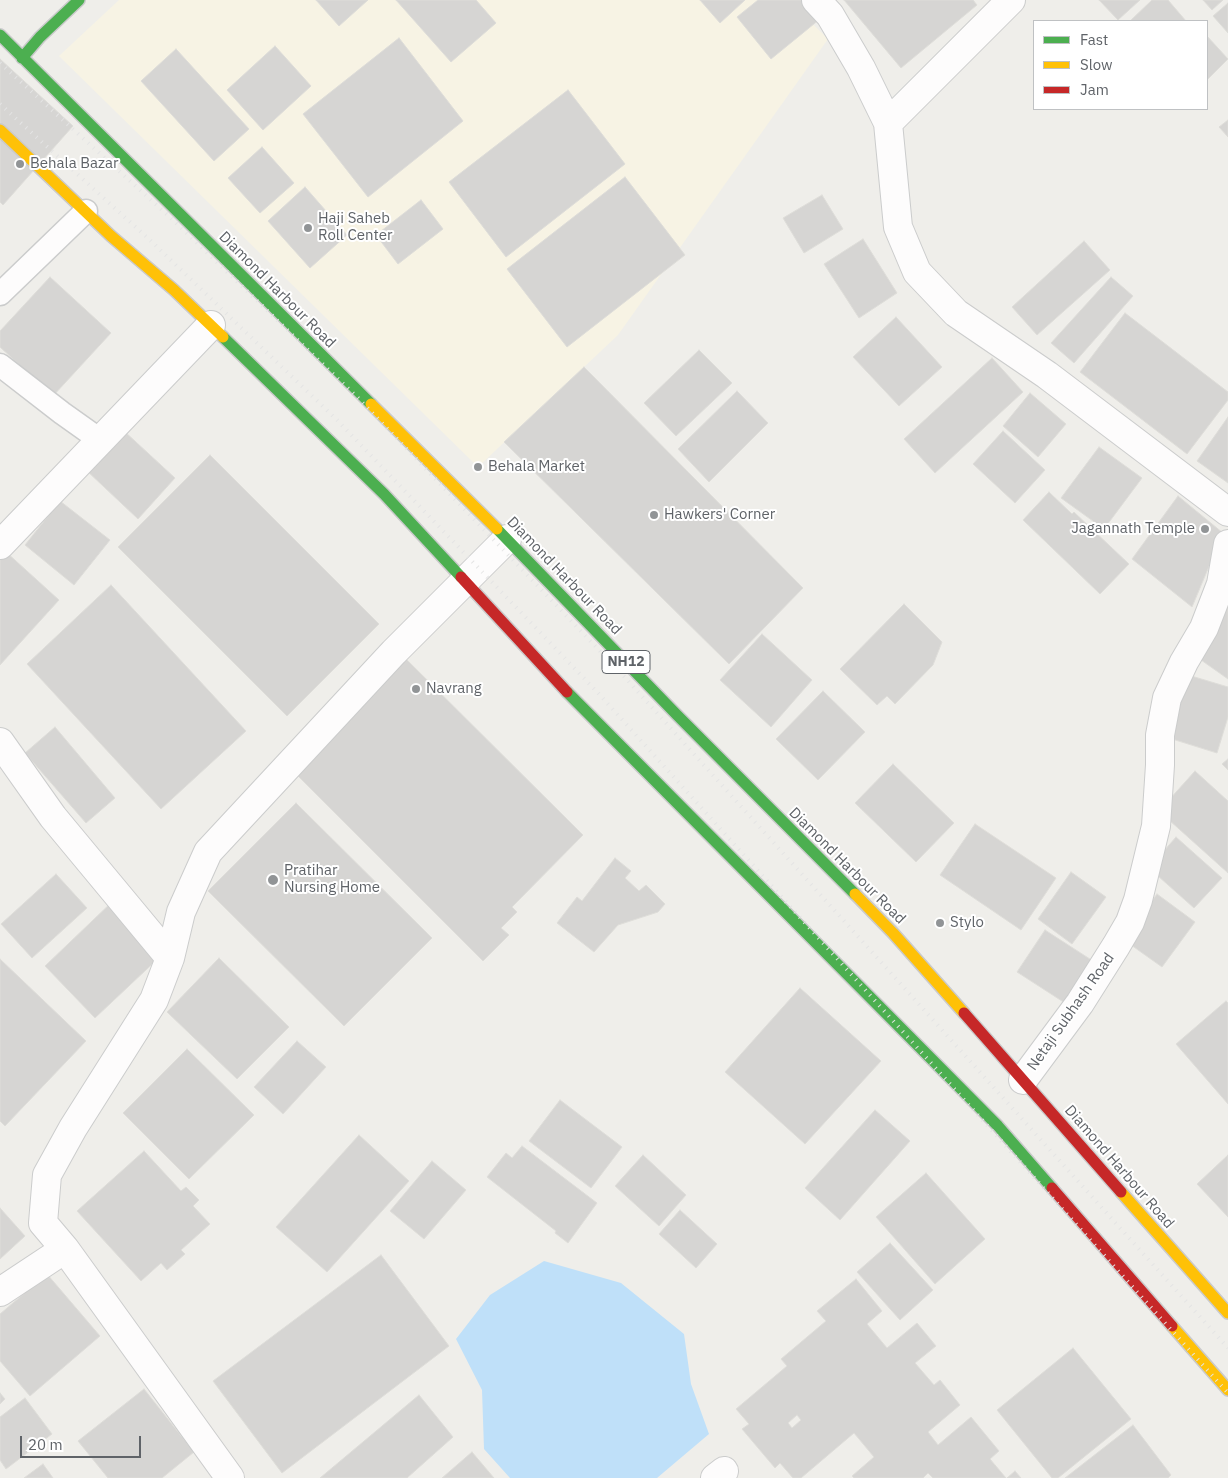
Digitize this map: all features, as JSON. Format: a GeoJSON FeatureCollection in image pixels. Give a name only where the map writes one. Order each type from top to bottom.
{"type":"FeatureCollection","features":[{"type":"Feature","properties":{"kind":"main road"},"geometry":{"type":"LineString","coordinates":[[22,58],[40,37],[79,0]]}},
{"type":"Feature","properties":{"kind":"main road","name":"Diamond Harbour Road"},"geometry":{"type":"LineString","coordinates":[[0,35],[507,539],[677,716],[893,933],[1228,1313]]}},
{"type":"Feature","properties":{"kind":"main road"},"geometry":{"type":"LineString","coordinates":[[0,130],[111,236],[174,290],[211,325],[384,494],[556,681],[998,1126],[1228,1390]]}},
{"type":"Feature","properties":{"kind":"street"},"geometry":{"type":"LineString","coordinates":[[816,0],[830,15],[861,68],[888,123],[898,227],[917,272],[956,313],[1047,375],[1228,512]]}},
{"type":"Feature","properties":{"kind":"street"},"geometry":{"type":"LineString","coordinates":[[888,123],[1011,0]]}},
{"type":"Feature","properties":{"kind":"street"},"geometry":{"type":"LineString","coordinates":[[0,545],[211,325]]}},
{"type":"Feature","properties":{"kind":"street"},"geometry":{"type":"LineString","coordinates":[[230,1478],[44,1223],[47,1175],[73,1128],[154,1000],[170,958],[181,912],[208,852],[387,659],[507,539]]}},
{"type":"Feature","properties":{"kind":"street","name":"Netaji Subhash Road"},"geometry":{"type":"LineString","coordinates":[[1023,1080],[1080,1003],[1130,922],[1138,900],[1156,826],[1160,735],[1167,698],[1184,662],[1204,628],[1221,584],[1228,544]]}},
{"type":"Feature","properties":{"kind":"street"},"geometry":{"type":"LineString","coordinates":[[0,742],[53,817],[170,958]]}},
{"type":"Feature","properties":{"kind":"street"},"geometry":{"type":"LineString","coordinates":[[0,1292],[65,1250]]}},
{"type":"Feature","properties":{"kind":"lane"},"geometry":{"type":"LineString","coordinates":[[0,294],[86,211]]}},
{"type":"Feature","properties":{"kind":"lane"},"geometry":{"type":"LineString","coordinates":[[0,364],[100,440]]}},
{"type":"Feature","properties":{"kind":"shaded area"},"geometry":{"type":"Polygon","coordinates":[[[119,0],[788,0],[828,39],[618,335],[478,467],[59,56],[119,0]]]}},
{"type":"Feature","properties":{"kind":"water"},"geometry":{"type":"Polygon","coordinates":[[[544,1261],[621,1283],[684,1334],[691,1384],[709,1434],[657,1478],[510,1478],[484,1449],[482,1390],[456,1339],[490,1295],[544,1261]]]}},
{"type":"Feature","properties":{"kind":"building"},"geometry":{"type":"Polygon","coordinates":[[[316,0],[368,0],[339,26],[316,0]]]}},
{"type":"Feature","properties":{"kind":"building"},"geometry":{"type":"Polygon","coordinates":[[[396,0],[476,0],[496,23],[451,62],[396,0]]]}},
{"type":"Feature","properties":{"kind":"building"},"geometry":{"type":"Polygon","coordinates":[[[700,0],[745,0],[720,23],[700,0]]]}},
{"type":"Feature","properties":{"kind":"building"},"geometry":{"type":"Polygon","coordinates":[[[758,0],[804,0],[820,19],[771,59],[737,17],[758,0]]]}},
{"type":"Feature","properties":{"kind":"building"},"geometry":{"type":"Polygon","coordinates":[[[844,0],[973,0],[977,5],[901,68],[844,0]]]}},
{"type":"Feature","properties":{"kind":"building"},"geometry":{"type":"Polygon","coordinates":[[[1099,0],[1140,0],[1118,20],[1099,0]]]}},
{"type":"Feature","properties":{"kind":"building"},"geometry":{"type":"Polygon","coordinates":[[[1152,0],[1168,0],[1185,20],[1131,20],[1152,0]]]}},
{"type":"Feature","properties":{"kind":"building"},"geometry":{"type":"Polygon","coordinates":[[[1203,0],[1223,0],[1212,10],[1203,0]]]}},
{"type":"Feature","properties":{"kind":"building"},"geometry":{"type":"Polygon","coordinates":[[[1228,3],[1228,33],[1213,16],[1228,3]]]}},
{"type":"Feature","properties":{"kind":"building"},"geometry":{"type":"Polygon","coordinates":[[[1208,37],[1228,59],[1208,79],[1208,37]]]}},
{"type":"Feature","properties":{"kind":"building"},"geometry":{"type":"Polygon","coordinates":[[[399,38],[463,121],[368,197],[303,114],[399,38]]]}},
{"type":"Feature","properties":{"kind":"building"},"geometry":{"type":"Polygon","coordinates":[[[275,46],[311,86],[263,130],[227,90],[275,46]]]}},
{"type":"Feature","properties":{"kind":"building"},"geometry":{"type":"Polygon","coordinates":[[[176,49],[249,129],[214,161],[141,81],[176,49]]]}},
{"type":"Feature","properties":{"kind":"building","name":"Behala Bazar"},"geometry":{"type":"Polygon","coordinates":[[[0,59],[73,126],[3,205],[0,202],[0,59]]]}},
{"type":"Feature","properties":{"kind":"building"},"geometry":{"type":"Polygon","coordinates":[[[568,90],[625,164],[506,257],[449,182],[568,90]]]}},
{"type":"Feature","properties":{"kind":"building"},"geometry":{"type":"Polygon","coordinates":[[[1228,120],[1228,137],[1219,127],[1228,120]]]}},
{"type":"Feature","properties":{"kind":"building"},"geometry":{"type":"Polygon","coordinates":[[[262,147],[294,183],[260,213],[228,178],[262,147]]]}},
{"type":"Feature","properties":{"kind":"building"},"geometry":{"type":"Polygon","coordinates":[[[625,177],[685,255],[567,347],[507,269],[625,177]]]}},
{"type":"Feature","properties":{"kind":"building","name":"Haji Saheb Roll Center"},"geometry":{"type":"Polygon","coordinates":[[[305,187],[347,235],[310,268],[268,221],[305,187]]]}},
{"type":"Feature","properties":{"kind":"building"},"geometry":{"type":"Polygon","coordinates":[[[822,195],[843,229],[804,253],[783,218],[822,195]]]}},
{"type":"Feature","properties":{"kind":"building"},"geometry":{"type":"Polygon","coordinates":[[[421,200],[443,229],[398,264],[376,235],[421,200]]]}},
{"type":"Feature","properties":{"kind":"building"},"geometry":{"type":"Polygon","coordinates":[[[863,239],[897,293],[859,318],[824,264],[863,239]]]}},
{"type":"Feature","properties":{"kind":"building"},"geometry":{"type":"Polygon","coordinates":[[[1084,241],[1110,270],[1037,335],[1012,307],[1084,241]]]}},
{"type":"Feature","properties":{"kind":"building"},"geometry":{"type":"Polygon","coordinates":[[[50,277],[111,333],[53,396],[0,347],[0,331],[50,277]]]}},
{"type":"Feature","properties":{"kind":"building"},"geometry":{"type":"Polygon","coordinates":[[[1111,277],[1133,296],[1074,363],[1051,343],[1111,277]]]}},
{"type":"Feature","properties":{"kind":"building"},"geometry":{"type":"Polygon","coordinates":[[[1125,313],[1228,392],[1228,400],[1187,454],[1080,372],[1125,313]]]}},
{"type":"Feature","properties":{"kind":"building"},"geometry":{"type":"Polygon","coordinates":[[[896,317],[942,367],[899,406],[853,357],[896,317]]]}},
{"type":"Feature","properties":{"kind":"building"},"geometry":{"type":"Polygon","coordinates":[[[699,350],[732,383],[676,436],[644,403],[699,350]]]}},
{"type":"Feature","properties":{"kind":"building"},"geometry":{"type":"Polygon","coordinates":[[[992,358],[1023,392],[935,473],[904,439],[992,358]]]}},
{"type":"Feature","properties":{"kind":"building","name":"Hawkers' Corner"},"geometry":{"type":"Polygon","coordinates":[[[584,367],[803,588],[729,664],[504,442],[584,367]]]}},
{"type":"Feature","properties":{"kind":"building"},"geometry":{"type":"Polygon","coordinates":[[[737,391],[768,423],[709,482],[678,449],[737,391]]]}},
{"type":"Feature","properties":{"kind":"building"},"geometry":{"type":"Polygon","coordinates":[[[1030,393],[1066,424],[1038,457],[1003,426],[1030,393]]]}},
{"type":"Feature","properties":{"kind":"building"},"geometry":{"type":"Polygon","coordinates":[[[1228,417],[1228,483],[1197,461],[1228,417]]]}},
{"type":"Feature","properties":{"kind":"building"},"geometry":{"type":"Polygon","coordinates":[[[123,430],[175,478],[138,519],[86,470],[123,430]]]}},
{"type":"Feature","properties":{"kind":"building"},"geometry":{"type":"Polygon","coordinates":[[[1003,431],[1045,470],[1015,503],[973,464],[1003,431]]]}},
{"type":"Feature","properties":{"kind":"building"},"geometry":{"type":"Polygon","coordinates":[[[1099,447],[1142,478],[1104,529],[1061,498],[1099,447]]]}},
{"type":"Feature","properties":{"kind":"building"},"geometry":{"type":"Polygon","coordinates":[[[210,455],[379,624],[287,716],[118,547],[210,455]]]}},
{"type":"Feature","properties":{"kind":"building"},"geometry":{"type":"Polygon","coordinates":[[[1049,492],[1072,514],[1074,512],[1129,564],[1100,594],[1023,520],[1049,492]]]}},
{"type":"Feature","properties":{"kind":"building"},"geometry":{"type":"Polygon","coordinates":[[[1178,496],[1223,533],[1192,607],[1132,559],[1178,496]]]}},
{"type":"Feature","properties":{"kind":"building"},"geometry":{"type":"Polygon","coordinates":[[[60,501],[110,540],[74,585],[25,545],[60,501]]]}},
{"type":"Feature","properties":{"kind":"building"},"geometry":{"type":"Polygon","coordinates":[[[5,551],[59,600],[0,665],[0,556],[5,551]]]}},
{"type":"Feature","properties":{"kind":"building"},"geometry":{"type":"Polygon","coordinates":[[[111,585],[246,731],[161,809],[27,664],[111,585]]]}},
{"type":"Feature","properties":{"kind":"building"},"geometry":{"type":"Polygon","coordinates":[[[904,604],[942,642],[933,665],[895,704],[887,696],[877,705],[840,669],[904,604]]]}},
{"type":"Feature","properties":{"kind":"building"},"geometry":{"type":"Polygon","coordinates":[[[1228,606],[1228,679],[1194,655],[1228,606]]]}},
{"type":"Feature","properties":{"kind":"building"},"geometry":{"type":"Polygon","coordinates":[[[762,634],[812,680],[771,727],[720,680],[762,634]]]}},
{"type":"Feature","properties":{"kind":"building"},"geometry":{"type":"Polygon","coordinates":[[[395,648],[583,835],[512,907],[517,912],[501,928],[509,935],[483,961],[283,761],[395,648]]]}},
{"type":"Feature","properties":{"kind":"building"},"geometry":{"type":"Polygon","coordinates":[[[1188,675],[1228,687],[1228,717],[1217,753],[1169,738],[1188,675]]]}},
{"type":"Feature","properties":{"kind":"building"},"geometry":{"type":"Polygon","coordinates":[[[823,691],[865,732],[818,780],[776,739],[823,691]]]}},
{"type":"Feature","properties":{"kind":"building"},"geometry":{"type":"Polygon","coordinates":[[[55,727],[115,798],[86,823],[25,753],[55,727]]]}},
{"type":"Feature","properties":{"kind":"building"},"geometry":{"type":"Polygon","coordinates":[[[1228,759],[1228,770],[1222,764],[1228,759]]]}},
{"type":"Feature","properties":{"kind":"building"},"geometry":{"type":"Polygon","coordinates":[[[893,764],[954,823],[916,862],[855,803],[893,764]]]}},
{"type":"Feature","properties":{"kind":"building"},"geometry":{"type":"Polygon","coordinates":[[[1195,771],[1228,801],[1228,873],[1159,811],[1195,771]]]}},
{"type":"Feature","properties":{"kind":"building"},"geometry":{"type":"Polygon","coordinates":[[[296,803],[432,938],[344,1026],[208,891],[296,803]]]}},
{"type":"Feature","properties":{"kind":"building"},"geometry":{"type":"Polygon","coordinates":[[[975,824],[1056,878],[1021,930],[940,875],[975,824]]]}},
{"type":"Feature","properties":{"kind":"building"},"geometry":{"type":"Polygon","coordinates":[[[1176,837],[1222,878],[1194,908],[1149,868],[1176,837]]]}},
{"type":"Feature","properties":{"kind":"building"},"geometry":{"type":"Polygon","coordinates":[[[615,858],[631,871],[625,878],[639,891],[646,885],[665,904],[658,912],[618,925],[594,952],[557,923],[577,897],[582,901],[615,858]]]}},
{"type":"Feature","properties":{"kind":"building"},"geometry":{"type":"Polygon","coordinates":[[[1071,872],[1106,897],[1072,944],[1038,919],[1071,872]]]}},
{"type":"Feature","properties":{"kind":"building"},"geometry":{"type":"Polygon","coordinates":[[[56,874],[87,908],[32,958],[1,924],[56,874]]]}},
{"type":"Feature","properties":{"kind":"building"},"geometry":{"type":"Polygon","coordinates":[[[1157,894],[1195,922],[1162,967],[1124,940],[1157,894]]]}},
{"type":"Feature","properties":{"kind":"building"},"geometry":{"type":"Polygon","coordinates":[[[114,900],[164,953],[95,1018],[45,966],[114,900]]]}},
{"type":"Feature","properties":{"kind":"building"},"geometry":{"type":"Polygon","coordinates":[[[1045,930],[1093,961],[1065,1003],[1017,972],[1045,930]]]}},
{"type":"Feature","properties":{"kind":"building"},"geometry":{"type":"Polygon","coordinates":[[[219,958],[289,1027],[237,1079],[167,1012],[219,958]]]}},
{"type":"Feature","properties":{"kind":"building"},"geometry":{"type":"Polygon","coordinates":[[[0,959],[86,1041],[5,1126],[0,1121],[0,959]]]}},
{"type":"Feature","properties":{"kind":"building"},"geometry":{"type":"Polygon","coordinates":[[[800,988],[881,1061],[805,1144],[725,1072],[800,988]]]}},
{"type":"Feature","properties":{"kind":"building"},"geometry":{"type":"Polygon","coordinates":[[[1226,1001],[1228,1003],[1228,1104],[1176,1044],[1226,1001]]]}},
{"type":"Feature","properties":{"kind":"building"},"geometry":{"type":"Polygon","coordinates":[[[297,1041],[326,1067],[283,1114],[254,1087],[297,1041]]]}},
{"type":"Feature","properties":{"kind":"building"},"geometry":{"type":"Polygon","coordinates":[[[187,1049],[254,1115],[189,1179],[123,1113],[187,1049]]]}},
{"type":"Feature","properties":{"kind":"building"},"geometry":{"type":"Polygon","coordinates":[[[560,1100],[622,1147],[591,1188],[529,1141],[560,1100]]]}},
{"type":"Feature","properties":{"kind":"building"},"geometry":{"type":"Polygon","coordinates":[[[875,1110],[910,1141],[840,1220],[805,1188],[875,1110]]]}},
{"type":"Feature","properties":{"kind":"building"},"geometry":{"type":"Polygon","coordinates":[[[359,1135],[409,1181],[327,1272],[276,1227],[359,1135]]]}},
{"type":"Feature","properties":{"kind":"building"},"geometry":{"type":"Polygon","coordinates":[[[522,1146],[597,1203],[568,1243],[555,1233],[556,1231],[487,1177],[506,1153],[512,1158],[522,1146]]]}},
{"type":"Feature","properties":{"kind":"building"},"geometry":{"type":"Polygon","coordinates":[[[144,1151],[181,1191],[186,1187],[199,1200],[193,1206],[210,1224],[181,1250],[185,1254],[167,1270],[161,1263],[141,1281],[77,1211],[144,1151]]]}},
{"type":"Feature","properties":{"kind":"building"},"geometry":{"type":"Polygon","coordinates":[[[643,1155],[686,1195],[659,1226],[615,1186],[643,1155]]]}},
{"type":"Feature","properties":{"kind":"building"},"geometry":{"type":"Polygon","coordinates":[[[1228,1155],[1228,1217],[1197,1184],[1228,1155]]]}},
{"type":"Feature","properties":{"kind":"building"},"geometry":{"type":"Polygon","coordinates":[[[432,1161],[466,1190],[424,1239],[390,1211],[432,1161]]]}},
{"type":"Feature","properties":{"kind":"building"},"geometry":{"type":"Polygon","coordinates":[[[926,1173],[985,1239],[935,1284],[876,1217],[926,1173]]]}},
{"type":"Feature","properties":{"kind":"building"},"geometry":{"type":"Polygon","coordinates":[[[0,1208],[25,1236],[0,1259],[0,1208]]]}},
{"type":"Feature","properties":{"kind":"building"},"geometry":{"type":"Polygon","coordinates":[[[680,1210],[717,1244],[696,1268],[659,1234],[680,1210]]]}},
{"type":"Feature","properties":{"kind":"building"},"geometry":{"type":"Polygon","coordinates":[[[890,1243],[933,1290],[900,1320],[857,1272],[890,1243]]]}},
{"type":"Feature","properties":{"kind":"building"},"geometry":{"type":"Polygon","coordinates":[[[381,1255],[449,1346],[282,1473],[213,1381],[381,1255]]]}},
{"type":"Feature","properties":{"kind":"building"},"geometry":{"type":"Polygon","coordinates":[[[47,1274],[100,1336],[30,1396],[0,1361],[0,1314],[47,1274]]]}},
{"type":"Feature","properties":{"kind":"building"},"geometry":{"type":"Polygon","coordinates":[[[856,1279],[882,1311],[867,1324],[887,1348],[917,1323],[936,1346],[915,1363],[934,1385],[940,1380],[960,1405],[928,1432],[938,1445],[971,1417],[999,1451],[990,1459],[1006,1478],[933,1478],[928,1473],[923,1478],[854,1478],[852,1476],[874,1457],[854,1433],[801,1478],[793,1478],[780,1463],[775,1468],[742,1429],[749,1424],[736,1409],[787,1366],[781,1359],[826,1321],[817,1311],[856,1279]],[[797,1415],[788,1423],[792,1428],[801,1420],[797,1415]]]}},
{"type":"Feature","properties":{"kind":"building"},"geometry":{"type":"Polygon","coordinates":[[[1073,1348],[1131,1419],[1058,1478],[1052,1478],[997,1410],[1073,1348]]]}},
{"type":"Feature","properties":{"kind":"building"},"geometry":{"type":"Polygon","coordinates":[[[144,1389],[194,1452],[162,1478],[108,1478],[78,1441],[144,1389]]]}},
{"type":"Feature","properties":{"kind":"building"},"geometry":{"type":"Polygon","coordinates":[[[0,1393],[5,1399],[0,1404],[0,1393]]]}},
{"type":"Feature","properties":{"kind":"building"},"geometry":{"type":"Polygon","coordinates":[[[419,1395],[453,1437],[407,1478],[320,1478],[419,1395]]]}},
{"type":"Feature","properties":{"kind":"building"},"geometry":{"type":"Polygon","coordinates":[[[25,1398],[52,1434],[6,1469],[0,1460],[0,1417],[25,1398]]]}},
{"type":"Feature","properties":{"kind":"building"},"geometry":{"type":"Polygon","coordinates":[[[1133,1425],[1171,1475],[1168,1478],[1065,1478],[1133,1425]]]}},
{"type":"Feature","properties":{"kind":"building"},"geometry":{"type":"Polygon","coordinates":[[[472,1452],[494,1478],[442,1478],[472,1452]]]}},
{"type":"Feature","properties":{"kind":"building"},"geometry":{"type":"Polygon","coordinates":[[[43,1464],[53,1478],[24,1478],[43,1464]]]}},
{"type":"Feature","properties":{"kind":"building"},"geometry":{"type":"Polygon","coordinates":[[[1015,1471],[1021,1478],[1007,1478],[1015,1471]]]}},
{"type":"Feature","properties":{"kind":"railway"},"geometry":{"type":"LineString","coordinates":[[0,63],[172,219],[358,398],[621,673],[1228,1348]]}},
{"type":"Feature","properties":{"kind":"railway"},"geometry":{"type":"LineString","coordinates":[[0,104],[151,241],[337,420],[599,694],[1228,1393]]}},
{"type":"Feature","properties":{"kind":"traffic: fast"},"geometry":{"type":"LineString","coordinates":[[22,58],[40,37],[79,0]]}},
{"type":"Feature","properties":{"kind":"traffic: fast"},"geometry":{"type":"LineString","coordinates":[[0,35],[371,404]]}},
{"type":"Feature","properties":{"kind":"traffic: fast"},"geometry":{"type":"LineString","coordinates":[[223,337],[384,494],[461,577]]}},
{"type":"Feature","properties":{"kind":"traffic: fast"},"geometry":{"type":"LineString","coordinates":[[497,529],[677,715],[855,894]]}},
{"type":"Feature","properties":{"kind":"traffic: fast"},"geometry":{"type":"LineString","coordinates":[[567,692],[998,1126],[1052,1188]]}},
{"type":"Feature","properties":{"kind":"traffic: slow"},"geometry":{"type":"LineString","coordinates":[[0,130],[111,236],[174,290],[223,337]]}},
{"type":"Feature","properties":{"kind":"traffic: slow"},"geometry":{"type":"LineString","coordinates":[[371,404],[497,529]]}},
{"type":"Feature","properties":{"kind":"traffic: slow"},"geometry":{"type":"LineString","coordinates":[[855,894],[893,933],[964,1013]]}},
{"type":"Feature","properties":{"kind":"traffic: slow"},"geometry":{"type":"LineString","coordinates":[[1121,1192],[1228,1313]]}},
{"type":"Feature","properties":{"kind":"traffic: slow"},"geometry":{"type":"LineString","coordinates":[[1172,1326],[1228,1390]]}},
{"type":"Feature","properties":{"kind":"traffic: jam"},"geometry":{"type":"LineString","coordinates":[[461,577],[567,692]]}},
{"type":"Feature","properties":{"kind":"traffic: jam"},"geometry":{"type":"LineString","coordinates":[[964,1013],[1121,1192]]}},
{"type":"Feature","properties":{"kind":"traffic: jam"},"geometry":{"type":"LineString","coordinates":[[1052,1188],[1172,1326]]}},
{"type":"Feature","properties":{"kind":"place","name":"Behala Bazar"},"geometry":{"type":"Point","coordinates":[20,164]}},
{"type":"Feature","properties":{"kind":"place","name":"Haji Saheb Roll Center"},"geometry":{"type":"Point","coordinates":[308,228]}},
{"type":"Feature","properties":{"kind":"place","name":"Behala Market"},"geometry":{"type":"Point","coordinates":[478,467]}},
{"type":"Feature","properties":{"kind":"place","name":"Hawkers' Corner"},"geometry":{"type":"Point","coordinates":[654,515]}},
{"type":"Feature","properties":{"kind":"place","name":"Jagannath Temple"},"geometry":{"type":"Point","coordinates":[1205,529]}},
{"type":"Feature","properties":{"kind":"place","name":"Navrang"},"geometry":{"type":"Point","coordinates":[416,689]}},
{"type":"Feature","properties":{"kind":"place","name":"Pratihar Nursing Home"},"geometry":{"type":"Point","coordinates":[273,880]}},
{"type":"Feature","properties":{"kind":"place","name":"Stylo"},"geometry":{"type":"Point","coordinates":[940,923]}}]}
